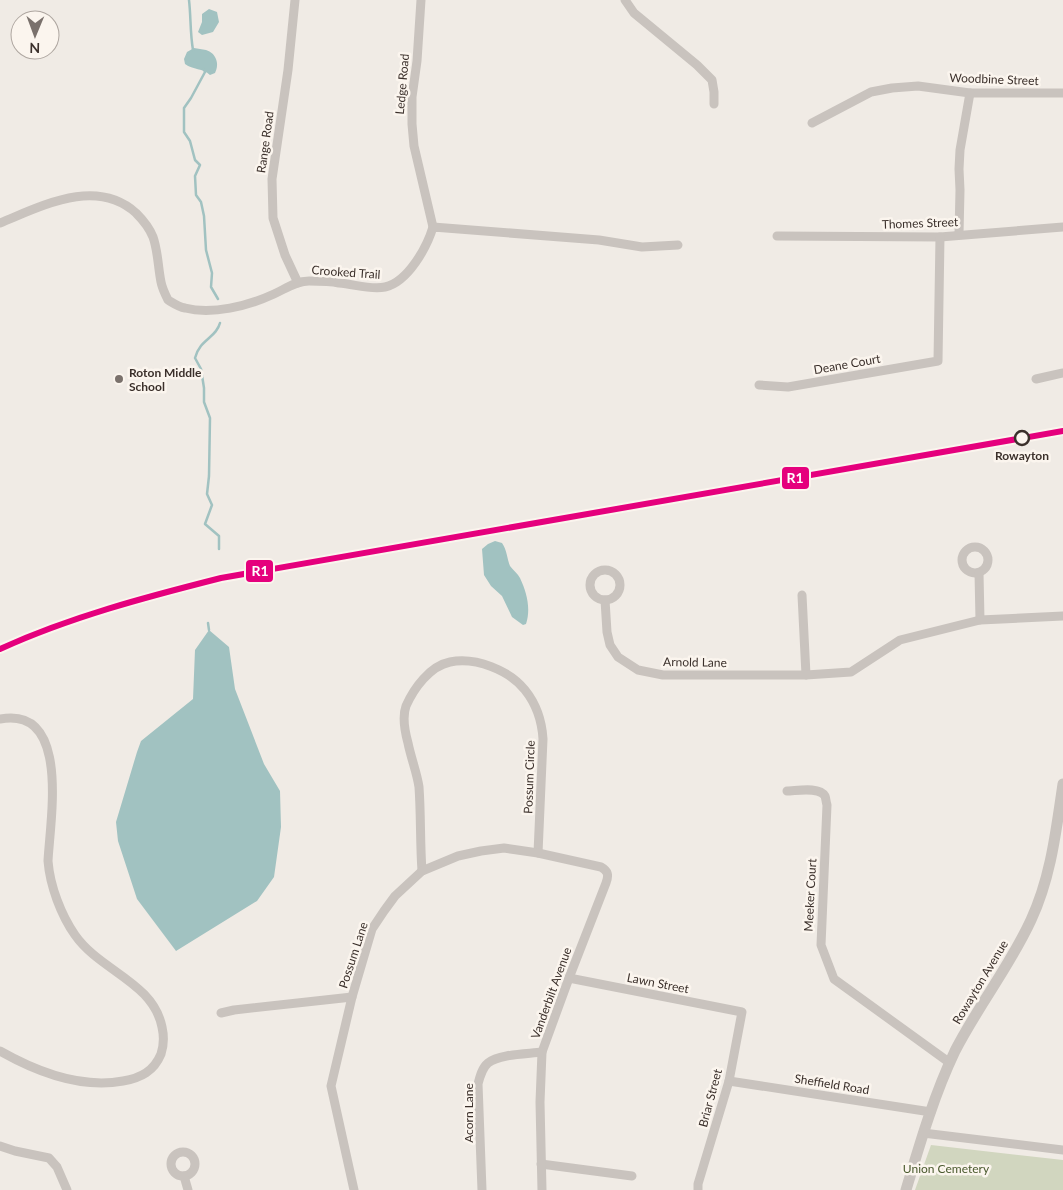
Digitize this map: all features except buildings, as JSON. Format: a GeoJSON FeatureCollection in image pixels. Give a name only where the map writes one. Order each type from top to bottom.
{"type":"FeatureCollection","features":[{"type":"Feature","properties":{"kind":"street","name":"Range Road"},"geometry":{"type":"LineString","coordinates":[[295,0],[288,70],[272,179],[272,218],[285,255],[298,283]]}},
{"type":"Feature","properties":{"kind":"street","name":"Ledge Road"},"geometry":{"type":"LineString","coordinates":[[421,0],[417,62],[412,97],[412,124],[414,146],[433,227]]}},
{"type":"Feature","properties":{"kind":"street"},"geometry":{"type":"LineString","coordinates":[[625,0],[634,13],[697,65],[712,80],[714,104]]}},
{"type":"Feature","properties":{"kind":"street","name":"Woodbine Street"},"geometry":{"type":"LineString","coordinates":[[812,123],[871,92],[918,86],[970,93],[1063,93]]}},
{"type":"Feature","properties":{"kind":"street"},"geometry":{"type":"LineString","coordinates":[[959,234],[959,160],[970,93]]}},
{"type":"Feature","properties":{"kind":"street","name":"Crooked Trail"},"geometry":{"type":"LineString","coordinates":[[0,223],[60,200],[84,195],[106,197],[126,204],[145,221],[154,238],[161,283],[168,300],[184,308],[210,311],[247,304],[307,281],[339,282],[363,287],[385,287],[400,279],[414,264],[429,243],[433,227]]}},
{"type":"Feature","properties":{"kind":"street"},"geometry":{"type":"LineString","coordinates":[[433,227],[599,240],[642,247],[678,245]]}},
{"type":"Feature","properties":{"kind":"street","name":"Thomes Street"},"geometry":{"type":"LineString","coordinates":[[777,236],[940,237],[1063,227]]}},
{"type":"Feature","properties":{"kind":"street","name":"Deane Court"},"geometry":{"type":"LineString","coordinates":[[759,385],[788,387],[938,362],[940,237]]}},
{"type":"Feature","properties":{"kind":"street"},"geometry":{"type":"LineString","coordinates":[[1036,379],[1063,373]]}},
{"type":"Feature","properties":{"kind":"street"},"geometry":{"type":"LineString","coordinates":[[979,573],[980,620]]}},
{"type":"Feature","properties":{"kind":"street"},"geometry":{"type":"LineString","coordinates":[[802,595],[806,675]]}},
{"type":"Feature","properties":{"kind":"street","name":"Arnold Lane"},"geometry":{"type":"LineString","coordinates":[[605,600],[607,632],[610,645],[618,657],[638,670],[663,675],[806,675],[851,672],[900,640],[980,620],[1063,616]]}},
{"type":"Feature","properties":{"kind":"street","name":"Possum Circle"},"geometry":{"type":"LineString","coordinates":[[422,871],[418,785],[405,732],[406,708],[420,683],[428,674],[450,662],[466,661],[496,668],[508,675],[524,689],[536,710],[542,724],[543,740],[538,853]]}},
{"type":"Feature","properties":{"kind":"street"},"geometry":{"type":"LineString","coordinates":[[0,719],[14,717],[26,720],[39,731],[46,745],[52,779],[48,866],[63,913],[75,936],[88,950],[152,1001],[161,1022],[164,1041],[158,1061],[148,1073],[125,1081],[105,1083],[82,1082],[42,1072],[0,1051]]}},
{"type":"Feature","properties":{"kind":"street","name":"Rowayton Avenue"},"geometry":{"type":"LineString","coordinates":[[906,1190],[923,1133],[950,1063],[963,1037],[1018,946],[1039,901],[1054,849],[1063,784]]}},
{"type":"Feature","properties":{"kind":"street","name":"Meeker Court"},"geometry":{"type":"LineString","coordinates":[[787,791],[821,792],[825,796],[827,804],[821,946],[834,979],[950,1063]]}},
{"type":"Feature","properties":{"kind":"street","name":"Possum Lane"},"geometry":{"type":"LineString","coordinates":[[354,1190],[331,1086],[352,997],[372,929],[395,896],[422,871],[458,856],[504,848],[538,853],[601,867],[606,870]]}},
{"type":"Feature","properties":{"kind":"street","name":"Vanderbilt Avenue"},"geometry":{"type":"LineString","coordinates":[[542,1190],[542,1052],[568,978],[608,877],[606,870]]}},
{"type":"Feature","properties":{"kind":"street","name":"Lawn Street"},"geometry":{"type":"LineString","coordinates":[[568,978],[742,1012]]}},
{"type":"Feature","properties":{"kind":"street"},"geometry":{"type":"LineString","coordinates":[[221,1013],[352,997]]}},
{"type":"Feature","properties":{"kind":"street","name":"Briar Street"},"geometry":{"type":"LineString","coordinates":[[698,1190],[698,1184],[729,1081],[742,1012]]}},
{"type":"Feature","properties":{"kind":"street","name":"Acorn Lane"},"geometry":{"type":"LineString","coordinates":[[482,1190],[478,1084],[482,1071],[488,1063],[497,1058],[542,1052]]}},
{"type":"Feature","properties":{"kind":"street","name":"Sheffield Road"},"geometry":{"type":"LineString","coordinates":[[729,1081],[931,1112]]}},
{"type":"Feature","properties":{"kind":"street"},"geometry":{"type":"LineString","coordinates":[[923,1133],[1063,1150]]}},
{"type":"Feature","properties":{"kind":"street"},"geometry":{"type":"LineString","coordinates":[[0,1146],[14,1152],[49,1158],[57,1167],[67,1190]]}},
{"type":"Feature","properties":{"kind":"street"},"geometry":{"type":"LineString","coordinates":[[541,1164],[632,1176]]}},
{"type":"Feature","properties":{"kind":"street"},"geometry":{"type":"LineString","coordinates":[[184,1176],[188,1190]]}},
{"type":"Feature","properties":{"kind":"green space","name":"Union Cemetery"},"geometry":{"type":"Polygon","coordinates":[[[931,1145],[1063,1160],[1063,1190],[915,1190],[931,1145]]]}},
{"type":"Feature","properties":{"kind":"water"},"geometry":{"type":"Polygon","coordinates":[[[209,9],[217,12],[219,22],[213,32],[202,35],[198,32],[202,22],[202,14],[209,9]]]}},
{"type":"Feature","properties":{"kind":"water"},"geometry":{"type":"Polygon","coordinates":[[[194,48],[209,51],[215,56],[217,66],[215,73],[210,75],[185,64],[184,59],[187,52],[194,48]]]}},
{"type":"Feature","properties":{"kind":"water"},"geometry":{"type":"Polygon","coordinates":[[[495,541],[502,543],[510,566],[519,576],[522,584],[528,607],[526,624],[523,625],[512,617],[502,596],[491,586],[484,575],[482,549],[495,541]]]}},
{"type":"Feature","properties":{"kind":"water"},"geometry":{"type":"Polygon","coordinates":[[[209,630],[229,647],[235,689],[264,764],[280,791],[281,827],[274,877],[257,901],[176,951],[137,899],[118,841],[116,822],[141,741],[193,699],[195,650],[209,630]]]}},
{"type":"Feature","properties":{"kind":"waterway"},"geometry":{"type":"LineString","coordinates":[[189,0],[193,50]]}},
{"type":"Feature","properties":{"kind":"waterway"},"geometry":{"type":"LineString","coordinates":[[204,69],[205,72],[184,108],[184,132],[190,141],[195,160],[200,165],[195,176],[196,195],[201,202],[204,216],[206,250],[212,273],[211,287],[218,299]]}},
{"type":"Feature","properties":{"kind":"waterway"},"geometry":{"type":"LineString","coordinates":[[219,549],[219,536],[205,524],[212,505],[207,494],[210,418],[204,402],[201,369],[195,358],[200,347],[215,332],[220,323]]}},
{"type":"Feature","properties":{"kind":"waterway"},"geometry":{"type":"LineString","coordinates":[[208,623],[209,630]]}},
{"type":"Feature","properties":{"kind":"transit line","name":"R1"},"geometry":{"type":"LineString","coordinates":[[0,649],[81,617],[221,578],[1063,431]]}},
{"type":"Feature","properties":{"kind":"place","name":"Roton Middle School"},"geometry":{"type":"Point","coordinates":[119,379]}},
{"type":"Feature","properties":{"kind":"place","name":"Rowayton"},"geometry":{"type":"Point","coordinates":[1022,438]}}]}
